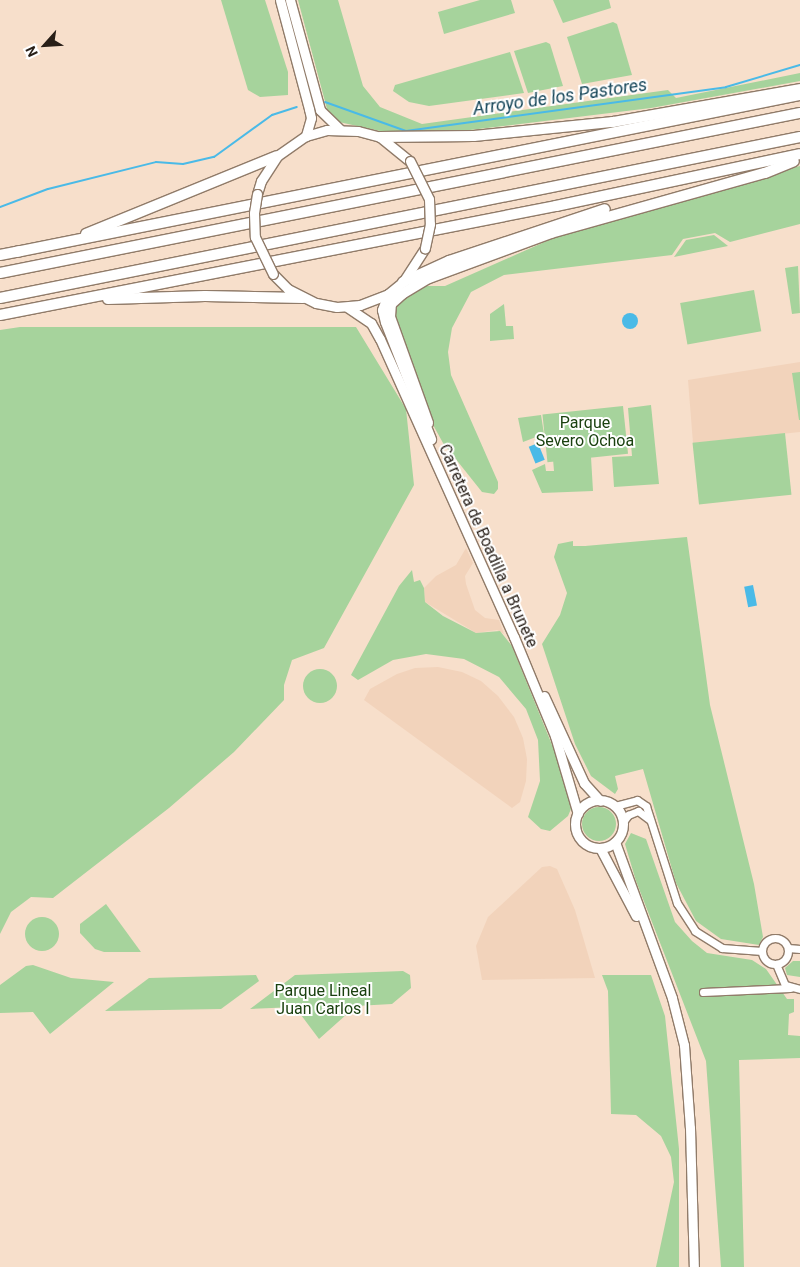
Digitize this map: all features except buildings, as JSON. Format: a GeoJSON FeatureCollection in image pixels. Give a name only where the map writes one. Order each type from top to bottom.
{"type":"FeatureCollection","features":[{"type":"Feature","properties":{"kind":"highway"},"geometry":{"type":"LineString","coordinates":[[380,137],[474,136],[613,122],[800,89]]}},
{"type":"Feature","properties":{"kind":"highway"},"geometry":{"type":"LineString","coordinates":[[0,255],[800,95]]}},
{"type":"Feature","properties":{"kind":"highway"},"geometry":{"type":"LineString","coordinates":[[0,274],[800,113]]}},
{"type":"Feature","properties":{"kind":"highway"},"geometry":{"type":"LineString","coordinates":[[0,298],[800,137]]}},
{"type":"Feature","properties":{"kind":"highway"},"geometry":{"type":"LineString","coordinates":[[16,252],[94,232],[277,156]]}},
{"type":"Feature","properties":{"kind":"highway"},"geometry":{"type":"LineString","coordinates":[[404,282],[449,261],[593,212],[798,158]]}},
{"type":"Feature","properties":{"kind":"highway"},"geometry":{"type":"LineString","coordinates":[[0,315],[798,158]]}},
{"type":"Feature","properties":{"kind":"highway"},"geometry":{"type":"LineString","coordinates":[[428,424],[390,317],[391,304],[402,294],[429,278],[551,233],[765,173],[798,158]]}},
{"type":"Feature","properties":{"kind":"highway"},"geometry":{"type":"LineString","coordinates":[[35,308],[129,297],[303,298]]}},
{"type":"Feature","properties":{"kind":"main road"},"geometry":{"type":"LineString","coordinates":[[280,0],[311,118],[306,136]]}},
{"type":"Feature","properties":{"kind":"main road"},"geometry":{"type":"LineString","coordinates":[[290,0],[320,110],[340,129]]}},
{"type":"Feature","properties":{"kind":"main road"},"geometry":{"type":"LineString","coordinates":[[340,129],[380,137],[410,161],[429,199],[430,224],[425,248],[404,282],[388,294],[372,302],[347,307],[325,306],[303,298],[273,274],[263,259],[255,237],[254,213],[261,181],[277,156],[306,136],[340,129]]}},
{"type":"Feature","properties":{"kind":"main road","name":"Carretera de Boadilla a Brunete"},"geometry":{"type":"LineString","coordinates":[[388,294],[382,310],[384,322],[422,419],[584,783],[600,801]]}},
{"type":"Feature","properties":{"kind":"main road","name":"Carretera de Boadilla a Brunete"},"geometry":{"type":"LineString","coordinates":[[347,307],[371,323],[380,339],[514,637],[555,736],[578,814]]}},
{"type":"Feature","properties":{"kind":"main road"},"geometry":{"type":"LineString","coordinates":[[600,801],[615,806],[623,822],[622,833],[615,842],[600,848],[587,845],[579,837],[575,826],[578,814],[590,802],[600,801]]}},
{"type":"Feature","properties":{"kind":"main road"},"geometry":{"type":"LineString","coordinates":[[615,842],[679,1024],[687,1069],[694,1267]]}},
{"type":"Feature","properties":{"kind":"main road"},"geometry":{"type":"LineString","coordinates":[[600,848],[659,963]]}},
{"type":"Feature","properties":{"kind":"street"},"geometry":{"type":"LineString","coordinates":[[615,806],[637,800],[642,802],[650,820],[677,903],[695,931],[722,948],[762,951]]}},
{"type":"Feature","properties":{"kind":"street"},"geometry":{"type":"LineString","coordinates":[[623,822],[628,815],[638,811],[650,820]]}},
{"type":"Feature","properties":{"kind":"street"},"geometry":{"type":"LineString","coordinates":[[762,951],[767,940],[774,938],[781,939],[788,948],[800,949]]}},
{"type":"Feature","properties":{"kind":"street"},"geometry":{"type":"LineString","coordinates":[[762,951],[768,962],[776,964],[785,959],[788,948]]}},
{"type":"Feature","properties":{"kind":"street"},"geometry":{"type":"LineString","coordinates":[[776,964],[780,978],[790,988]]}},
{"type":"Feature","properties":{"kind":"street"},"geometry":{"type":"LineString","coordinates":[[704,992],[800,989]]}},
{"type":"Feature","properties":{"kind":"shaded area"},"geometry":{"type":"Polygon","coordinates":[[[800,362],[800,432],[693,443],[688,380],[800,362]]]}},
{"type":"Feature","properties":{"kind":"shaded area"},"geometry":{"type":"Polygon","coordinates":[[[466,548],[473,563],[465,576],[466,584],[475,610],[485,618],[499,620],[504,634],[497,630],[476,633],[425,602],[424,588],[436,576],[456,565],[466,548]]]}},
{"type":"Feature","properties":{"kind":"shaded area"},"geometry":{"type":"Polygon","coordinates":[[[438,667],[462,672],[481,681],[498,696],[514,717],[523,738],[527,759],[526,781],[520,802],[512,808],[364,700],[370,689],[397,674],[415,668],[438,667]]]}},
{"type":"Feature","properties":{"kind":"shaded area"},"geometry":{"type":"Polygon","coordinates":[[[550,866],[557,869],[575,910],[595,978],[482,980],[476,946],[488,917],[542,867],[550,866]]]}},
{"type":"Feature","properties":{"kind":"green space"},"geometry":{"type":"Polygon","coordinates":[[[221,0],[265,0],[288,72],[288,95],[260,97],[248,90],[221,0]]]}},
{"type":"Feature","properties":{"kind":"green space"},"geometry":{"type":"Polygon","coordinates":[[[298,0],[338,0],[363,86],[380,107],[422,124],[668,90],[676,98],[800,73],[800,81],[651,108],[470,130],[389,133],[339,122],[327,109],[298,0]]]}},
{"type":"Feature","properties":{"kind":"green space"},"geometry":{"type":"Polygon","coordinates":[[[480,0],[511,0],[515,13],[444,34],[438,12],[480,0]]]}},
{"type":"Feature","properties":{"kind":"green space"},"geometry":{"type":"Polygon","coordinates":[[[553,0],[609,0],[611,8],[563,23],[553,0]]]}},
{"type":"Feature","properties":{"kind":"green space"},"geometry":{"type":"Polygon","coordinates":[[[613,22],[617,24],[632,75],[582,84],[567,37],[613,22]]]}},
{"type":"Feature","properties":{"kind":"green space"},"geometry":{"type":"Polygon","coordinates":[[[546,42],[550,44],[563,86],[528,93],[514,51],[546,42]]]}},
{"type":"Feature","properties":{"kind":"green space"},"geometry":{"type":"Polygon","coordinates":[[[510,52],[524,93],[429,106],[409,102],[393,91],[395,85],[510,52]]]}},
{"type":"Feature","properties":{"kind":"green space"},"geometry":{"type":"Polygon","coordinates":[[[800,166],[800,224],[730,242],[715,233],[683,239],[672,255],[504,275],[471,292],[452,328],[448,352],[451,375],[498,482],[498,489],[494,494],[482,492],[443,443],[421,403],[392,307],[417,286],[445,286],[583,225],[800,166]]]}},
{"type":"Feature","properties":{"kind":"green space"},"geometry":{"type":"Polygon","coordinates":[[[714,235],[728,246],[674,257],[686,240],[714,235]]]}},
{"type":"Feature","properties":{"kind":"green space"},"geometry":{"type":"Polygon","coordinates":[[[798,266],[800,313],[792,314],[785,268],[798,266]]]}},
{"type":"Feature","properties":{"kind":"green space"},"geometry":{"type":"Polygon","coordinates":[[[754,290],[761,331],[687,344],[680,303],[754,290]]]}},
{"type":"Feature","properties":{"kind":"green space"},"geometry":{"type":"Polygon","coordinates":[[[504,304],[506,326],[513,326],[514,339],[490,341],[490,314],[504,304]]]}},
{"type":"Feature","properties":{"kind":"green space"},"geometry":{"type":"Polygon","coordinates":[[[20,327],[356,327],[406,409],[414,485],[324,648],[292,660],[284,685],[284,700],[234,752],[169,808],[53,898],[31,897],[11,912],[0,934],[0,330],[20,327]]]}},
{"type":"Feature","properties":{"kind":"green space"},"geometry":{"type":"Polygon","coordinates":[[[800,372],[800,420],[799,420],[792,373],[800,372]]]}},
{"type":"Feature","properties":{"kind":"green space"},"geometry":{"type":"Polygon","coordinates":[[[651,405],[659,484],[614,487],[612,457],[632,456],[628,408],[651,405]]]}},
{"type":"Feature","properties":{"kind":"green space","name":"Parque Severo Ochoa"},"geometry":{"type":"Polygon","coordinates":[[[623,406],[628,454],[547,462],[542,414],[623,406]]]}},
{"type":"Feature","properties":{"kind":"green space"},"geometry":{"type":"Polygon","coordinates":[[[541,415],[544,434],[523,442],[518,418],[541,415]]]}},
{"type":"Feature","properties":{"kind":"green space"},"geometry":{"type":"Polygon","coordinates":[[[785,433],[791,495],[699,504],[693,443],[785,433]]]}},
{"type":"Feature","properties":{"kind":"green space"},"geometry":{"type":"Polygon","coordinates":[[[591,457],[593,491],[542,493],[532,470],[545,464],[546,471],[554,471],[553,459],[591,457]]]}},
{"type":"Feature","properties":{"kind":"green space"},"geometry":{"type":"Polygon","coordinates":[[[687,537],[710,705],[754,884],[763,937],[759,945],[721,939],[696,921],[676,883],[643,769],[615,776],[618,789],[615,794],[591,776],[575,744],[542,644],[560,615],[567,593],[554,557],[558,544],[573,541],[573,546],[585,546],[687,537]]]}},
{"type":"Feature","properties":{"kind":"green space"},"geometry":{"type":"Polygon","coordinates":[[[412,570],[414,582],[420,580],[424,588],[425,602],[443,616],[476,633],[500,631],[512,646],[563,772],[569,793],[571,809],[568,816],[550,831],[541,829],[528,817],[540,781],[538,740],[526,709],[499,677],[464,659],[426,654],[393,660],[358,680],[351,675],[399,586],[412,570]]]}},
{"type":"Feature","properties":{"kind":"green space"},"geometry":{"type":"Polygon","coordinates":[[[320,669],[327,670],[332,674],[336,679],[336,693],[332,698],[327,702],[320,703],[313,702],[308,698],[304,693],[303,686],[304,679],[308,674],[313,670],[320,669]]]}},
{"type":"Feature","properties":{"kind":"green space"},"geometry":{"type":"Polygon","coordinates":[[[599,807],[606,808],[611,812],[615,817],[615,831],[611,836],[606,840],[599,841],[592,840],[587,836],[583,831],[582,824],[583,817],[587,812],[592,808],[599,807]]]}},
{"type":"Feature","properties":{"kind":"green space"},"geometry":{"type":"Polygon","coordinates":[[[631,833],[646,839],[675,922],[692,941],[707,953],[752,960],[766,969],[787,999],[794,999],[794,1012],[789,1014],[788,1035],[800,1036],[800,1058],[739,1060],[744,1267],[721,1267],[706,1061],[636,881],[625,844],[631,833]]]}},
{"type":"Feature","properties":{"kind":"green space"},"geometry":{"type":"Polygon","coordinates":[[[106,904],[141,952],[104,952],[95,949],[80,933],[80,924],[106,904]]]}},
{"type":"Feature","properties":{"kind":"green space"},"geometry":{"type":"Polygon","coordinates":[[[42,917],[49,918],[54,922],[58,927],[58,941],[54,946],[49,950],[42,951],[35,950],[30,946],[26,941],[25,934],[26,927],[30,922],[35,918],[42,917]]]}},
{"type":"Feature","properties":{"kind":"green space"},"geometry":{"type":"Polygon","coordinates":[[[793,961],[800,961],[800,977],[787,975],[785,968],[793,961]]]}},
{"type":"Feature","properties":{"kind":"green space"},"geometry":{"type":"Polygon","coordinates":[[[33,965],[71,978],[114,982],[50,1034],[33,1012],[0,1013],[0,985],[26,966],[33,965]]]}},
{"type":"Feature","properties":{"kind":"green space","name":"Parque Lineal Juan Carlos I"},"geometry":{"type":"Polygon","coordinates":[[[403,971],[410,975],[411,988],[392,1004],[356,1006],[319,1039],[295,1007],[250,1009],[295,975],[403,971]]]}},
{"type":"Feature","properties":{"kind":"green space","name":"Parque Lineal Juan Carlos I"},"geometry":{"type":"Polygon","coordinates":[[[256,975],[259,981],[221,1009],[105,1011],[149,978],[256,975]]]}},
{"type":"Feature","properties":{"kind":"green space"},"geometry":{"type":"Polygon","coordinates":[[[602,975],[651,975],[665,1016],[679,1149],[679,1267],[656,1267],[674,1182],[671,1157],[661,1136],[636,1115],[611,1114],[608,991],[602,975]]]}},
{"type":"Feature","properties":{"kind":"water"},"geometry":{"type":"Polygon","coordinates":[[[627,313],[633,313],[638,318],[636,327],[627,329],[622,324],[622,318],[627,313]]]}},
{"type":"Feature","properties":{"kind":"water"},"geometry":{"type":"Polygon","coordinates":[[[538,443],[545,460],[535,463],[529,447],[538,443]]]}},
{"type":"Feature","properties":{"kind":"water"},"geometry":{"type":"Polygon","coordinates":[[[753,585],[757,606],[748,607],[744,587],[753,585]]]}},
{"type":"Feature","properties":{"kind":"waterway","name":"Arroyo de los Pastores"},"geometry":{"type":"LineString","coordinates":[[325,102],[406,131],[726,87],[800,65]]}},
{"type":"Feature","properties":{"kind":"waterway","name":"Arroyo de los Pastores"},"geometry":{"type":"LineString","coordinates":[[0,207],[48,189],[156,162],[183,164],[214,157],[272,115],[297,107]]}}]}
